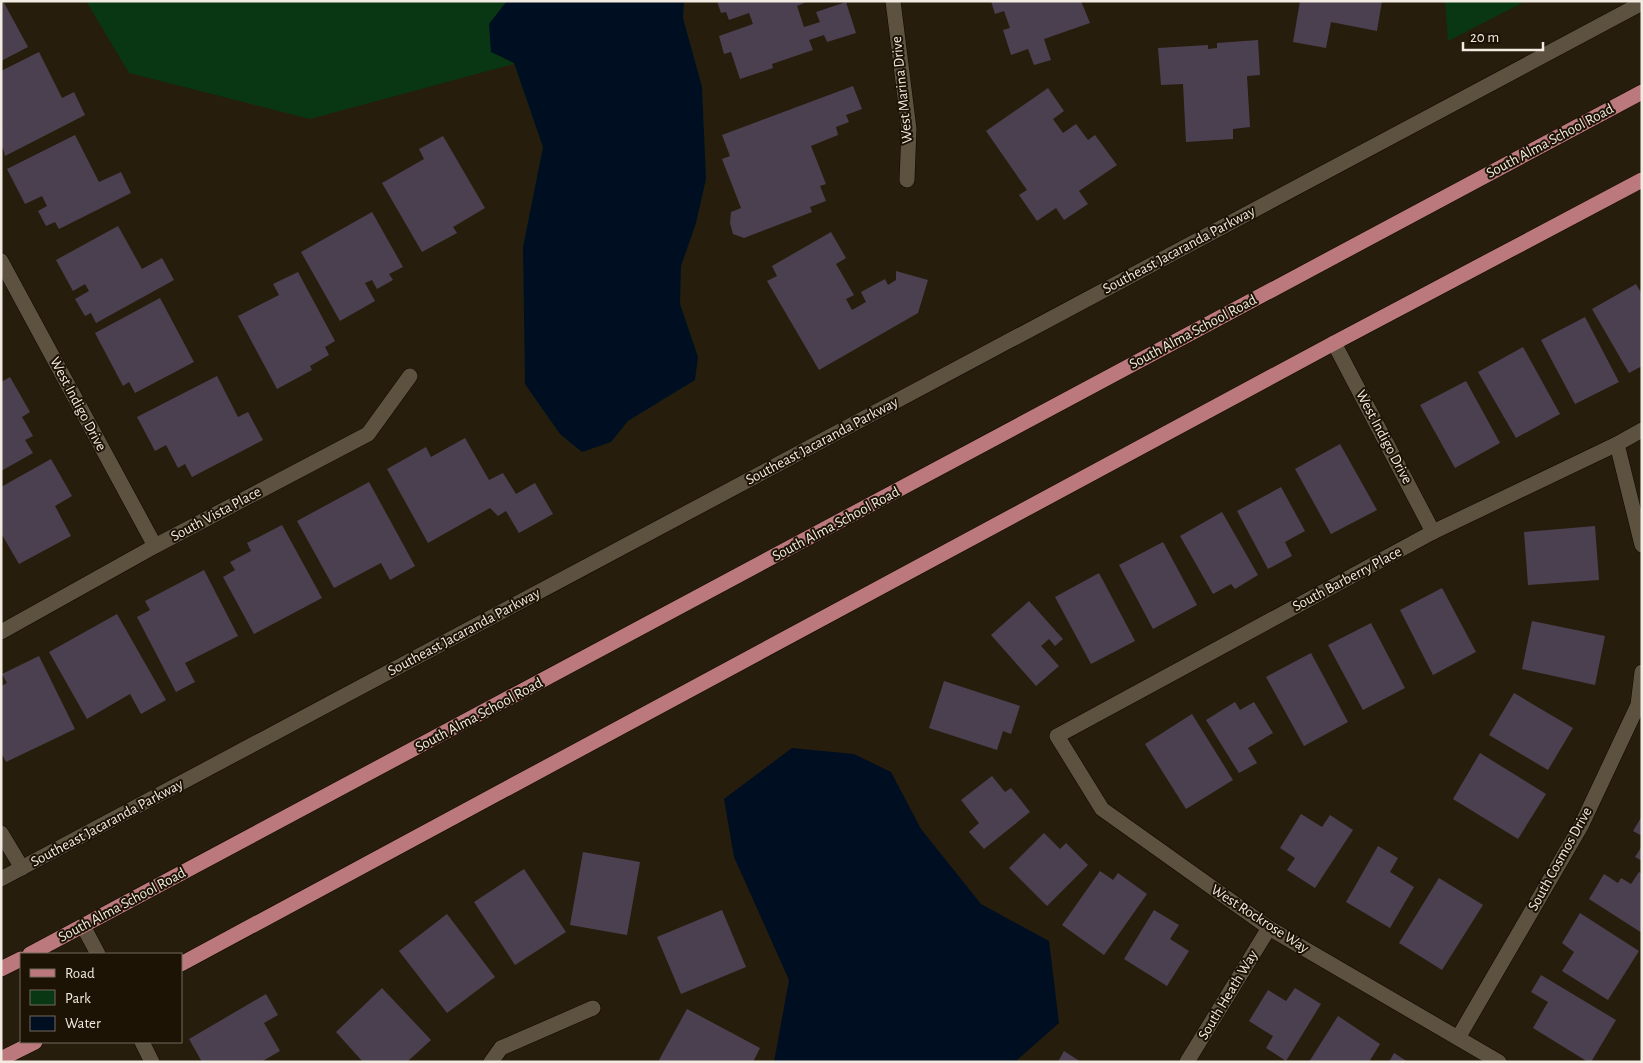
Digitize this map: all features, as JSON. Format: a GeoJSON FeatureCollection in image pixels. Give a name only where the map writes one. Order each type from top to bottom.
{"type":"FeatureCollection","features":[{"type":"Feature","properties":{"kind":"main road","name":"South Alma School Road"},"geometry":{"type":"LineString","coordinates":[[32,953],[1642,92]]}},
{"type":"Feature","properties":{"kind":"main road"},"geometry":{"type":"LineString","coordinates":[[182,963],[1334,343],[1642,180]]}},
{"type":"Feature","properties":{"kind":"main road"},"geometry":{"type":"LineString","coordinates":[[1,969],[20,960]]}},
{"type":"Feature","properties":{"kind":"main road"},"geometry":{"type":"LineString","coordinates":[[1,1060],[33,1043]]}},
{"type":"Feature","properties":{"kind":"street","name":"West Marina Drive"},"geometry":{"type":"LineString","coordinates":[[893,1],[909,129],[907,180]]}},
{"type":"Feature","properties":{"kind":"street","name":"Southeast Jacaranda Parkway"},"geometry":{"type":"LineString","coordinates":[[1,879],[1642,3]]}},
{"type":"Feature","properties":{"kind":"street","name":"West Indigo Drive"},"geometry":{"type":"LineString","coordinates":[[1,261],[155,546]]}},
{"type":"Feature","properties":{"kind":"street","name":"West Indigo Drive"},"geometry":{"type":"LineString","coordinates":[[1334,343],[1433,532]]}},
{"type":"Feature","properties":{"kind":"street","name":"South Vista Place"},"geometry":{"type":"LineString","coordinates":[[1,632],[155,546],[368,434],[410,376]]}},
{"type":"Feature","properties":{"kind":"street","name":"South Barberry Place"},"geometry":{"type":"LineString","coordinates":[[1057,736],[1433,532],[1617,444],[1642,430]]}},
{"type":"Feature","properties":{"kind":"street"},"geometry":{"type":"LineString","coordinates":[[1617,444],[1642,545]]}},
{"type":"Feature","properties":{"kind":"street","name":"South Cosmos Drive"},"geometry":{"type":"LineString","coordinates":[[1458,1038],[1581,826],[1638,705],[1642,672]]}},
{"type":"Feature","properties":{"kind":"street","name":"West Rockrose Way"},"geometry":{"type":"LineString","coordinates":[[1057,736],[1102,809],[1269,928],[1499,1062]]}},
{"type":"Feature","properties":{"kind":"street"},"geometry":{"type":"LineString","coordinates":[[1,833],[22,868]]}},
{"type":"Feature","properties":{"kind":"street"},"geometry":{"type":"LineString","coordinates":[[83,926],[97,953]]}},
{"type":"Feature","properties":{"kind":"street","name":"South Heath Way"},"geometry":{"type":"LineString","coordinates":[[1187,1062],[1269,928]]}},
{"type":"Feature","properties":{"kind":"street"},"geometry":{"type":"LineString","coordinates":[[491,1062],[501,1048],[593,1008]]}},
{"type":"Feature","properties":{"kind":"street"},"geometry":{"type":"LineString","coordinates":[[142,1043],[152,1062]]}},
{"type":"Feature","properties":{"kind":"green space"},"geometry":{"type":"Polygon","coordinates":[[[86,1],[684,1],[683,18],[702,87],[706,179],[696,223],[681,266],[680,304],[698,357],[695,380],[628,421],[611,442],[582,452],[560,434],[525,384],[523,247],[543,147],[514,64],[310,119],[129,73],[86,1]]]}},
{"type":"Feature","properties":{"kind":"green space"},"geometry":{"type":"Polygon","coordinates":[[[1445,1],[1526,1],[1448,41],[1445,1]]]}},
{"type":"Feature","properties":{"kind":"water"},"geometry":{"type":"Polygon","coordinates":[[[507,1],[684,1],[683,18],[702,87],[706,179],[696,223],[681,266],[680,304],[698,357],[695,380],[628,421],[611,442],[582,452],[560,434],[525,384],[523,247],[543,147],[514,63],[491,52],[489,24],[507,1]]]}},
{"type":"Feature","properties":{"kind":"water"},"geometry":{"type":"Polygon","coordinates":[[[792,748],[854,754],[891,772],[921,829],[981,904],[1049,941],[1059,1023],[1015,1062],[774,1062],[789,980],[734,857],[724,799],[792,748]]]}},
{"type":"Feature","properties":{"kind":"building"},"geometry":{"type":"Polygon","coordinates":[[[1,1],[3,1],[28,47],[1,61],[1,1]]]}},
{"type":"Feature","properties":{"kind":"building"},"geometry":{"type":"Polygon","coordinates":[[[717,1],[809,1],[797,6],[804,27],[820,22],[816,12],[846,2],[856,33],[827,42],[824,35],[809,40],[813,50],[772,64],[773,68],[740,79],[731,52],[724,54],[719,36],[753,24],[749,13],[729,20],[726,12],[721,13],[717,1]]]}},
{"type":"Feature","properties":{"kind":"building"},"geometry":{"type":"Polygon","coordinates":[[[991,1],[1081,1],[1090,23],[1044,39],[1051,60],[1034,65],[1028,49],[1011,55],[1003,30],[1010,28],[1004,11],[995,14],[991,1]]]}},
{"type":"Feature","properties":{"kind":"building"},"geometry":{"type":"Polygon","coordinates":[[[1300,1],[1382,1],[1377,31],[1331,22],[1326,48],[1293,42],[1300,1]]]}},
{"type":"Feature","properties":{"kind":"building"},"geometry":{"type":"Polygon","coordinates":[[[1258,40],[1260,75],[1247,76],[1250,127],[1233,129],[1233,139],[1186,142],[1183,84],[1161,85],[1158,48],[1208,45],[1208,49],[1217,48],[1217,43],[1258,40]]]}},
{"type":"Feature","properties":{"kind":"building"},"geometry":{"type":"Polygon","coordinates":[[[39,52],[62,98],[74,92],[85,115],[5,156],[3,148],[1,149],[1,127],[3,126],[1,125],[1,71],[39,52]]]}},
{"type":"Feature","properties":{"kind":"building"},"geometry":{"type":"Polygon","coordinates":[[[853,86],[862,109],[846,115],[849,122],[836,127],[838,135],[811,146],[826,184],[820,186],[826,201],[810,207],[812,212],[744,238],[733,234],[730,223],[731,212],[741,208],[722,159],[730,156],[722,135],[853,86]]]}},
{"type":"Feature","properties":{"kind":"building"},"geometry":{"type":"Polygon","coordinates":[[[1048,88],[1064,111],[1053,119],[1063,133],[1076,124],[1088,140],[1095,135],[1117,165],[1079,191],[1088,204],[1064,220],[1056,208],[1037,221],[1019,195],[1027,190],[986,131],[1048,88]]]}},
{"type":"Feature","properties":{"kind":"building"},"geometry":{"type":"Polygon","coordinates":[[[75,135],[99,182],[121,172],[131,193],[59,229],[55,222],[46,226],[38,211],[47,206],[42,196],[25,204],[7,169],[75,135]]]}},
{"type":"Feature","properties":{"kind":"building"},"geometry":{"type":"Polygon","coordinates":[[[443,136],[485,208],[453,227],[457,233],[422,252],[382,183],[424,159],[419,149],[443,136]]]}},
{"type":"Feature","properties":{"kind":"building"},"geometry":{"type":"Polygon","coordinates":[[[372,212],[403,267],[389,274],[393,280],[377,289],[372,280],[365,283],[375,301],[340,321],[301,252],[372,212]]]}},
{"type":"Feature","properties":{"kind":"building"},"geometry":{"type":"Polygon","coordinates":[[[118,226],[142,269],[162,258],[174,280],[96,323],[91,313],[85,316],[75,299],[89,291],[85,284],[73,291],[56,260],[118,226]]]}},
{"type":"Feature","properties":{"kind":"building"},"geometry":{"type":"Polygon","coordinates":[[[831,232],[846,258],[836,264],[854,295],[846,299],[852,310],[866,302],[861,292],[885,279],[888,285],[896,280],[896,271],[928,280],[918,313],[819,370],[767,281],[777,276],[772,266],[831,232]]]}},
{"type":"Feature","properties":{"kind":"building"},"geometry":{"type":"Polygon","coordinates":[[[298,272],[335,341],[325,347],[329,355],[310,366],[312,370],[277,389],[238,316],[279,295],[273,284],[298,272]]]}},
{"type":"Feature","properties":{"kind":"building"},"geometry":{"type":"Polygon","coordinates":[[[1636,284],[1642,294],[1642,366],[1629,373],[1592,309],[1636,284]]]}},
{"type":"Feature","properties":{"kind":"building"},"geometry":{"type":"Polygon","coordinates":[[[160,298],[194,362],[135,393],[129,382],[123,386],[95,333],[160,298]]]}},
{"type":"Feature","properties":{"kind":"building"},"geometry":{"type":"Polygon","coordinates":[[[1585,317],[1619,382],[1575,404],[1541,340],[1585,317]]]}},
{"type":"Feature","properties":{"kind":"building"},"geometry":{"type":"Polygon","coordinates":[[[1523,347],[1560,414],[1516,438],[1478,372],[1523,347]]]}},
{"type":"Feature","properties":{"kind":"building"},"geometry":{"type":"Polygon","coordinates":[[[217,376],[238,417],[248,412],[263,440],[192,477],[185,464],[178,468],[166,445],[155,451],[137,417],[217,376]]]}},
{"type":"Feature","properties":{"kind":"building"},"geometry":{"type":"Polygon","coordinates":[[[10,377],[30,412],[22,417],[33,436],[25,440],[33,453],[1,471],[1,382],[10,377]]]}},
{"type":"Feature","properties":{"kind":"building"},"geometry":{"type":"Polygon","coordinates":[[[1466,381],[1500,443],[1455,468],[1420,405],[1466,381]]]}},
{"type":"Feature","properties":{"kind":"building"},"geometry":{"type":"Polygon","coordinates":[[[465,438],[489,480],[503,473],[516,494],[535,483],[553,514],[519,533],[506,511],[498,516],[490,508],[428,543],[387,469],[426,447],[431,457],[465,438]]]}},
{"type":"Feature","properties":{"kind":"building"},"geometry":{"type":"Polygon","coordinates":[[[1340,444],[1377,510],[1331,534],[1295,469],[1340,444]]]}},
{"type":"Feature","properties":{"kind":"building"},"geometry":{"type":"Polygon","coordinates":[[[51,459],[72,496],[55,506],[71,536],[19,564],[1,533],[1,487],[51,459]]]}},
{"type":"Feature","properties":{"kind":"building"},"geometry":{"type":"Polygon","coordinates":[[[369,482],[415,566],[390,580],[381,563],[334,588],[297,521],[369,482]]]}},
{"type":"Feature","properties":{"kind":"building"},"geometry":{"type":"Polygon","coordinates":[[[1281,487],[1305,531],[1285,542],[1292,556],[1268,569],[1237,511],[1281,487]]]}},
{"type":"Feature","properties":{"kind":"building"},"geometry":{"type":"Polygon","coordinates":[[[1222,512],[1258,575],[1235,589],[1231,584],[1213,594],[1180,536],[1222,512]]]}},
{"type":"Feature","properties":{"kind":"building"},"geometry":{"type":"Polygon","coordinates":[[[282,525],[322,598],[254,634],[223,577],[235,570],[230,562],[251,551],[247,543],[282,525]]]}},
{"type":"Feature","properties":{"kind":"building"},"geometry":{"type":"Polygon","coordinates":[[[1595,526],[1599,580],[1528,585],[1524,532],[1595,526]]]}},
{"type":"Feature","properties":{"kind":"building"},"geometry":{"type":"Polygon","coordinates":[[[1163,542],[1197,605],[1153,629],[1119,565],[1163,542]]]}},
{"type":"Feature","properties":{"kind":"building"},"geometry":{"type":"Polygon","coordinates":[[[204,570],[238,636],[185,663],[195,682],[176,692],[137,617],[150,610],[145,601],[204,570]]]}},
{"type":"Feature","properties":{"kind":"building"},"geometry":{"type":"Polygon","coordinates":[[[1099,573],[1135,641],[1091,664],[1055,597],[1099,573]]]}},
{"type":"Feature","properties":{"kind":"building"},"geometry":{"type":"Polygon","coordinates":[[[1442,588],[1476,652],[1433,675],[1400,610],[1442,588]]]}},
{"type":"Feature","properties":{"kind":"building"},"geometry":{"type":"Polygon","coordinates":[[[1029,601],[1063,639],[1055,646],[1049,639],[1041,646],[1059,666],[1036,686],[991,635],[1029,601]]]}},
{"type":"Feature","properties":{"kind":"building"},"geometry":{"type":"Polygon","coordinates":[[[117,614],[166,700],[141,714],[130,694],[87,719],[49,652],[117,614]]]}},
{"type":"Feature","properties":{"kind":"building"},"geometry":{"type":"Polygon","coordinates":[[[1532,621],[1605,636],[1595,685],[1522,669],[1532,621]]]}},
{"type":"Feature","properties":{"kind":"building"},"geometry":{"type":"Polygon","coordinates":[[[1371,623],[1405,688],[1363,710],[1328,645],[1371,623]]]}},
{"type":"Feature","properties":{"kind":"building"},"geometry":{"type":"Polygon","coordinates":[[[1311,653],[1348,722],[1304,746],[1266,677],[1311,653]]]}},
{"type":"Feature","properties":{"kind":"building"},"geometry":{"type":"Polygon","coordinates":[[[39,656],[75,729],[6,762],[1,752],[1,686],[7,683],[2,674],[39,656]]]}},
{"type":"Feature","properties":{"kind":"building"},"geometry":{"type":"Polygon","coordinates":[[[944,681],[1020,706],[1011,734],[1003,731],[997,750],[929,728],[944,681]]]}},
{"type":"Feature","properties":{"kind":"building"},"geometry":{"type":"Polygon","coordinates":[[[1514,693],[1573,728],[1548,770],[1489,735],[1514,693]]]}},
{"type":"Feature","properties":{"kind":"building"},"geometry":{"type":"Polygon","coordinates":[[[1235,702],[1240,710],[1254,702],[1273,733],[1248,748],[1257,763],[1239,773],[1206,720],[1235,702]]]}},
{"type":"Feature","properties":{"kind":"building"},"geometry":{"type":"Polygon","coordinates":[[[1192,714],[1233,780],[1186,809],[1145,744],[1192,714]]]}},
{"type":"Feature","properties":{"kind":"building"},"geometry":{"type":"Polygon","coordinates":[[[1480,753],[1546,794],[1518,839],[1453,799],[1480,753]]]}},
{"type":"Feature","properties":{"kind":"building"},"geometry":{"type":"Polygon","coordinates":[[[992,776],[1005,792],[1011,788],[1030,812],[984,849],[969,832],[979,823],[961,800],[992,776]]]}},
{"type":"Feature","properties":{"kind":"building"},"geometry":{"type":"Polygon","coordinates":[[[1301,814],[1322,827],[1330,815],[1353,830],[1315,888],[1287,870],[1295,858],[1280,848],[1301,814]]]}},
{"type":"Feature","properties":{"kind":"building"},"geometry":{"type":"Polygon","coordinates":[[[1642,816],[1642,836],[1633,831],[1642,816]]]}},
{"type":"Feature","properties":{"kind":"building"},"geometry":{"type":"Polygon","coordinates":[[[1044,833],[1060,849],[1066,843],[1088,865],[1047,906],[1009,868],[1044,833]]]}},
{"type":"Feature","properties":{"kind":"building"},"geometry":{"type":"Polygon","coordinates":[[[1378,846],[1398,858],[1390,872],[1414,887],[1390,928],[1346,902],[1378,846]]]}},
{"type":"Feature","properties":{"kind":"building"},"geometry":{"type":"Polygon","coordinates":[[[1642,846],[1642,861],[1635,857],[1642,846]]]}},
{"type":"Feature","properties":{"kind":"building"},"geometry":{"type":"Polygon","coordinates":[[[583,852],[640,862],[627,935],[570,925],[583,852]]]}},
{"type":"Feature","properties":{"kind":"building"},"geometry":{"type":"Polygon","coordinates":[[[524,869],[566,932],[515,965],[474,902],[524,869]]]}},
{"type":"Feature","properties":{"kind":"building"},"geometry":{"type":"Polygon","coordinates":[[[1100,871],[1113,880],[1118,873],[1147,894],[1104,955],[1062,925],[1100,871]]]}},
{"type":"Feature","properties":{"kind":"building"},"geometry":{"type":"Polygon","coordinates":[[[1639,872],[1642,874],[1642,933],[1589,899],[1604,874],[1618,883],[1621,878],[1631,884],[1639,872]]]}},
{"type":"Feature","properties":{"kind":"building"},"geometry":{"type":"Polygon","coordinates":[[[1439,878],[1483,905],[1442,970],[1399,943],[1439,878]]]}},
{"type":"Feature","properties":{"kind":"building"},"geometry":{"type":"Polygon","coordinates":[[[722,910],[746,967],[681,994],[657,937],[722,910]]]}},
{"type":"Feature","properties":{"kind":"building"},"geometry":{"type":"Polygon","coordinates":[[[1154,910],[1179,925],[1170,939],[1189,951],[1167,986],[1124,959],[1154,910]]]}},
{"type":"Feature","properties":{"kind":"building"},"geometry":{"type":"Polygon","coordinates":[[[1580,913],[1639,951],[1608,1000],[1562,971],[1574,952],[1562,943],[1580,913]]]}},
{"type":"Feature","properties":{"kind":"building"},"geometry":{"type":"Polygon","coordinates":[[[447,914],[495,977],[447,1013],[399,951],[447,914]]]}},
{"type":"Feature","properties":{"kind":"building"},"geometry":{"type":"Polygon","coordinates":[[[1541,975],[1616,1020],[1591,1062],[1588,1062],[1533,1028],[1548,1002],[1531,992],[1541,975]]]}},
{"type":"Feature","properties":{"kind":"building"},"geometry":{"type":"Polygon","coordinates":[[[382,988],[431,1040],[407,1062],[363,1062],[336,1032],[382,988]]]}},
{"type":"Feature","properties":{"kind":"building"},"geometry":{"type":"Polygon","coordinates":[[[1295,988],[1321,1004],[1286,1061],[1266,1048],[1273,1036],[1249,1021],[1268,990],[1286,1001],[1295,988]]]}},
{"type":"Feature","properties":{"kind":"building"},"geometry":{"type":"Polygon","coordinates":[[[266,994],[278,1015],[264,1023],[280,1051],[261,1062],[202,1062],[189,1039],[266,994]]]}},
{"type":"Feature","properties":{"kind":"building"},"geometry":{"type":"Polygon","coordinates":[[[687,1009],[760,1048],[753,1062],[663,1062],[659,1060],[687,1009]]]}},
{"type":"Feature","properties":{"kind":"building"},"geometry":{"type":"Polygon","coordinates":[[[1338,1016],[1380,1044],[1369,1062],[1309,1062],[1338,1016]]]}},
{"type":"Feature","properties":{"kind":"building"},"geometry":{"type":"Polygon","coordinates":[[[1064,1051],[1081,1062],[1058,1062],[1064,1051]]]}},
{"type":"Feature","properties":{"kind":"building"},"geometry":{"type":"Polygon","coordinates":[[[1394,1053],[1408,1062],[1389,1062],[1394,1053]]]}}]}
